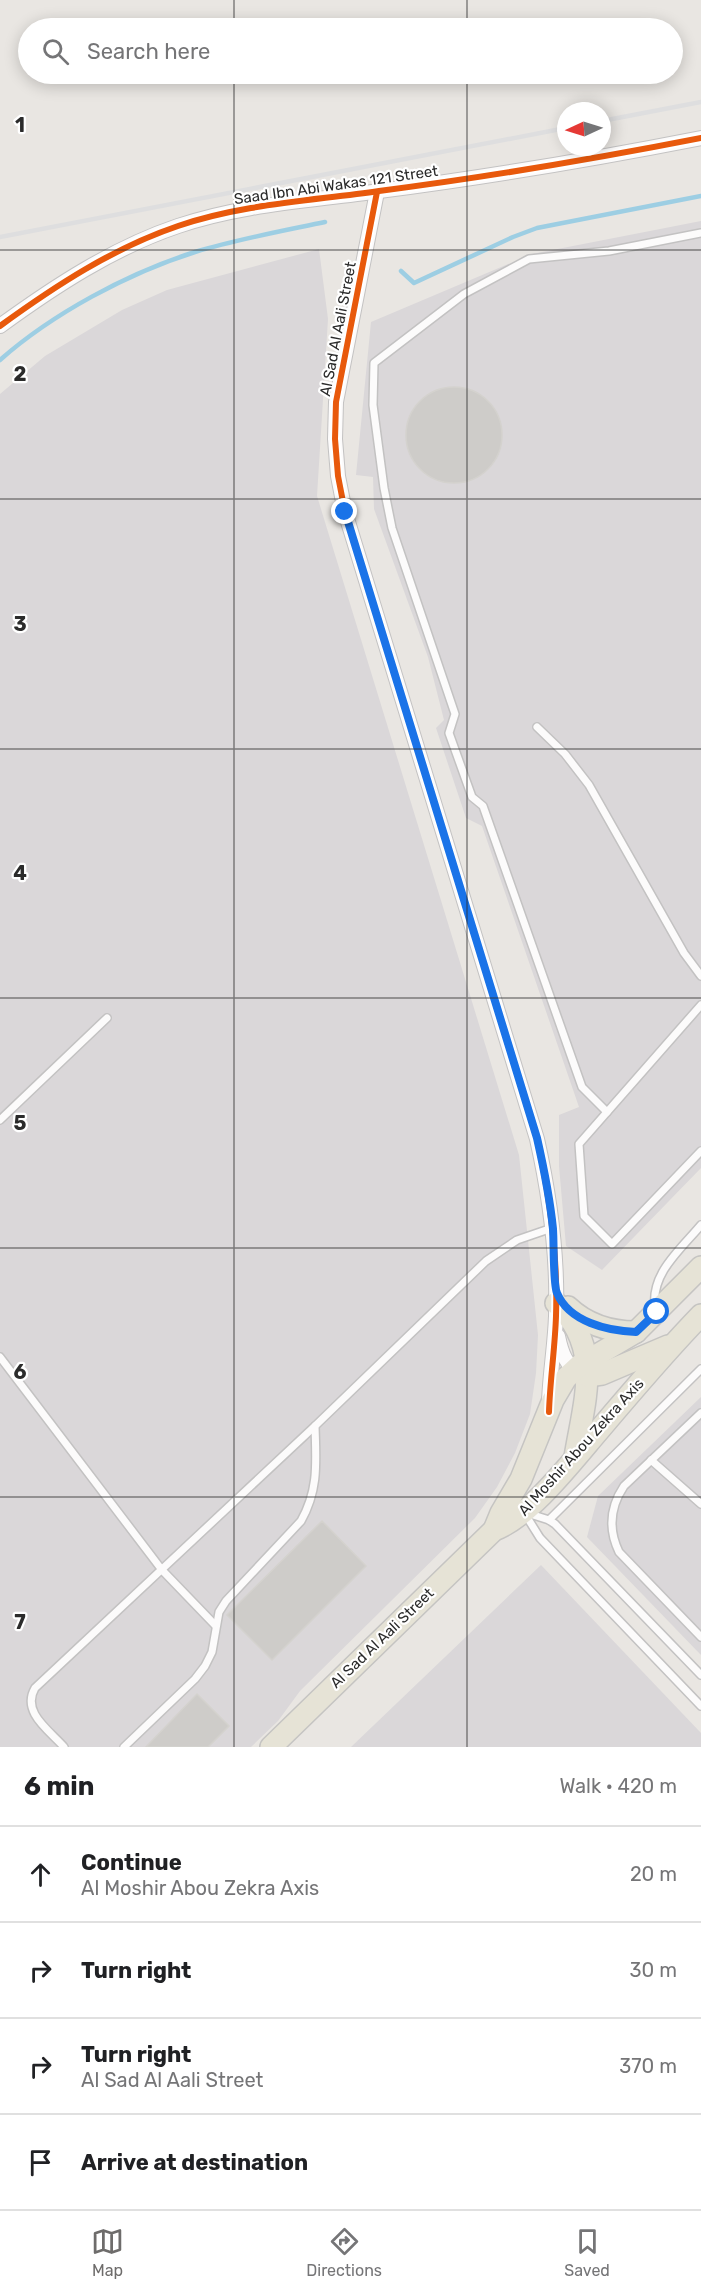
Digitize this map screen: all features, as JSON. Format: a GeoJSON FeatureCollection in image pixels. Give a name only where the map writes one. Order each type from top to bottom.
{"type":"FeatureCollection","features":[{"type":"Feature","properties":{"kind":"main road","name":"Al Moshir Abou Zekra Axis"},"geometry":{"type":"LineString","coordinates":[[494,1530],[521,1479],[558,1389],[636,1332],[701,1267]]}},
{"type":"Feature","properties":{"kind":"main road"},"geometry":{"type":"LineString","coordinates":[[556,1305],[588,1322],[612,1330],[636,1332]]}},
{"type":"Feature","properties":{"kind":"main road"},"geometry":{"type":"LineString","coordinates":[[556,1305],[578,1329],[583,1369],[575,1458]]}},
{"type":"Feature","properties":{"kind":"main road","name":"Al Moshir Abou Zekra Axis"},"geometry":{"type":"LineString","coordinates":[[494,1530],[513,1522],[524,1512],[575,1458],[673,1344],[701,1315]]}},
{"type":"Feature","properties":{"kind":"main road"},"geometry":{"type":"LineString","coordinates":[[583,1369],[602,1374],[673,1344]]}},
{"type":"Feature","properties":{"kind":"main road","name":"Al Sad Al Aali Street"},"geometry":{"type":"LineString","coordinates":[[271,1747],[494,1530]]}},
{"type":"Feature","properties":{"kind":"street","name":"Saad Ibn Abi Wakas 121 Street"},"geometry":{"type":"LineString","coordinates":[[0,326],[86,269],[146,238],[177,226],[253,206],[377,192],[565,164],[701,138]]}},
{"type":"Feature","properties":{"kind":"street","name":"Al Sad Al Aali Street"},"geometry":{"type":"LineString","coordinates":[[377,192],[336,402],[335,439],[338,476],[345,512],[537,1138],[552,1228],[556,1305],[549,1412]]}},
{"type":"Feature","properties":{"kind":"lane"},"geometry":{"type":"LineString","coordinates":[[607,1112],[582,1087],[483,806],[472,797],[449,733],[455,714],[392,528],[373,405],[374,363],[464,294],[529,259],[609,251],[701,233]]}},
{"type":"Feature","properties":{"kind":"lane"},"geometry":{"type":"LineString","coordinates":[[537,727],[565,754],[590,784],[684,952],[701,976]]}},
{"type":"Feature","properties":{"kind":"lane"},"geometry":{"type":"LineString","coordinates":[[701,1005],[579,1144],[584,1216],[612,1244],[701,1151]]}},
{"type":"Feature","properties":{"kind":"lane"},"geometry":{"type":"LineString","coordinates":[[0,1120],[107,1018]]}},
{"type":"Feature","properties":{"kind":"lane"},"geometry":{"type":"LineString","coordinates":[[657,1312],[655,1296],[661,1275],[701,1225]]}},
{"type":"Feature","properties":{"kind":"lane"},"geometry":{"type":"LineString","coordinates":[[64,1747],[33,1712],[30,1696],[35,1688],[315,1426],[486,1261],[517,1240],[552,1228]]}},
{"type":"Feature","properties":{"kind":"lane"},"geometry":{"type":"LineString","coordinates":[[0,1358],[162,1570],[215,1625]]}},
{"type":"Feature","properties":{"kind":"lane"},"geometry":{"type":"LineString","coordinates":[[549,1520],[701,1369]]}},
{"type":"Feature","properties":{"kind":"lane"},"geometry":{"type":"LineString","coordinates":[[701,1413],[624,1486],[616,1497],[612,1511],[613,1539],[619,1552],[701,1636]]}},
{"type":"Feature","properties":{"kind":"lane"},"geometry":{"type":"LineString","coordinates":[[124,1747],[195,1679],[212,1652],[215,1625],[226,1601],[301,1521],[310,1506],[315,1491],[315,1426]]}},
{"type":"Feature","properties":{"kind":"lane"},"geometry":{"type":"LineString","coordinates":[[651,1460],[701,1504]]}},
{"type":"Feature","properties":{"kind":"lane"},"geometry":{"type":"LineString","coordinates":[[524,1512],[549,1520],[701,1675]]}},
{"type":"Feature","properties":{"kind":"lane"},"geometry":{"type":"LineString","coordinates":[[524,1512],[540,1538],[701,1706]]}},
{"type":"Feature","properties":{"kind":"shaded area"},"geometry":{"type":"Polygon","coordinates":[[[701,221],[701,1168],[602,1270],[566,1246],[559,1166],[559,1115],[579,1107],[482,826],[466,818],[436,728],[444,720],[428,657],[374,509],[373,477],[356,475],[371,322],[532,254],[701,221]]]}},
{"type":"Feature","properties":{"kind":"shaded area"},"geometry":{"type":"Polygon","coordinates":[[[319,249],[328,319],[317,496],[519,1155],[538,1335],[536,1373],[530,1414],[515,1453],[497,1487],[475,1518],[300,1691],[278,1721],[251,1747],[0,1747],[0,394],[45,356],[122,310],[167,290],[319,249]]]}},
{"type":"Feature","properties":{"kind":"shaded area"},"geometry":{"type":"Polygon","coordinates":[[[701,1397],[701,1655],[587,1537],[598,1496],[701,1397]]]}},
{"type":"Feature","properties":{"kind":"shaded area"},"geometry":{"type":"Polygon","coordinates":[[[541,1565],[701,1733],[701,1747],[351,1747],[541,1565]]]}},
{"type":"Feature","properties":{"kind":"building"},"geometry":{"type":"Polygon","coordinates":[[[454,387],[472,391],[488,401],[498,417],[502,435],[498,453],[488,469],[472,479],[454,483],[436,479],[420,469],[410,453],[406,435],[410,417],[420,401],[436,391],[454,387]]]}},
{"type":"Feature","properties":{"kind":"building"},"geometry":{"type":"Polygon","coordinates":[[[322,1521],[366,1566],[272,1660],[227,1615],[322,1521]]]}},
{"type":"Feature","properties":{"kind":"building"},"geometry":{"type":"Polygon","coordinates":[[[197,1694],[229,1726],[208,1747],[146,1747],[197,1694]]]}},
{"type":"Feature","properties":{"kind":"waterway"},"geometry":{"type":"LineString","coordinates":[[401,271],[414,283],[537,228],[701,196]]}},
{"type":"Feature","properties":{"kind":"waterway"},"geometry":{"type":"LineString","coordinates":[[0,360],[67,311],[144,271],[211,247],[325,222]]}},
{"type":"Feature","properties":{"kind":"railway"},"geometry":{"type":"LineString","coordinates":[[611,119],[701,102]]}},
{"type":"Feature","properties":{"kind":"railway"},"geometry":{"type":"LineString","coordinates":[[0,237],[557,130]]}},
{"type":"Feature","properties":{"kind":"cycle path"},"geometry":{"type":"LineString","coordinates":[[0,326],[85,269],[130,245],[202,219],[277,204],[419,186],[540,167],[701,138]]}},
{"type":"Feature","properties":{"kind":"cycle path"},"geometry":{"type":"LineString","coordinates":[[377,192],[336,402],[335,439],[338,476],[345,512],[537,1139],[546,1183],[556,1271],[555,1328],[549,1412]]}},
{"type":"Feature","properties":{"kind":"route"},"geometry":{"type":"LineString","coordinates":[[345,512],[537,1138],[549,1198],[556,1293],[576,1316],[612,1330],[636,1332],[657,1312]]}}]}
